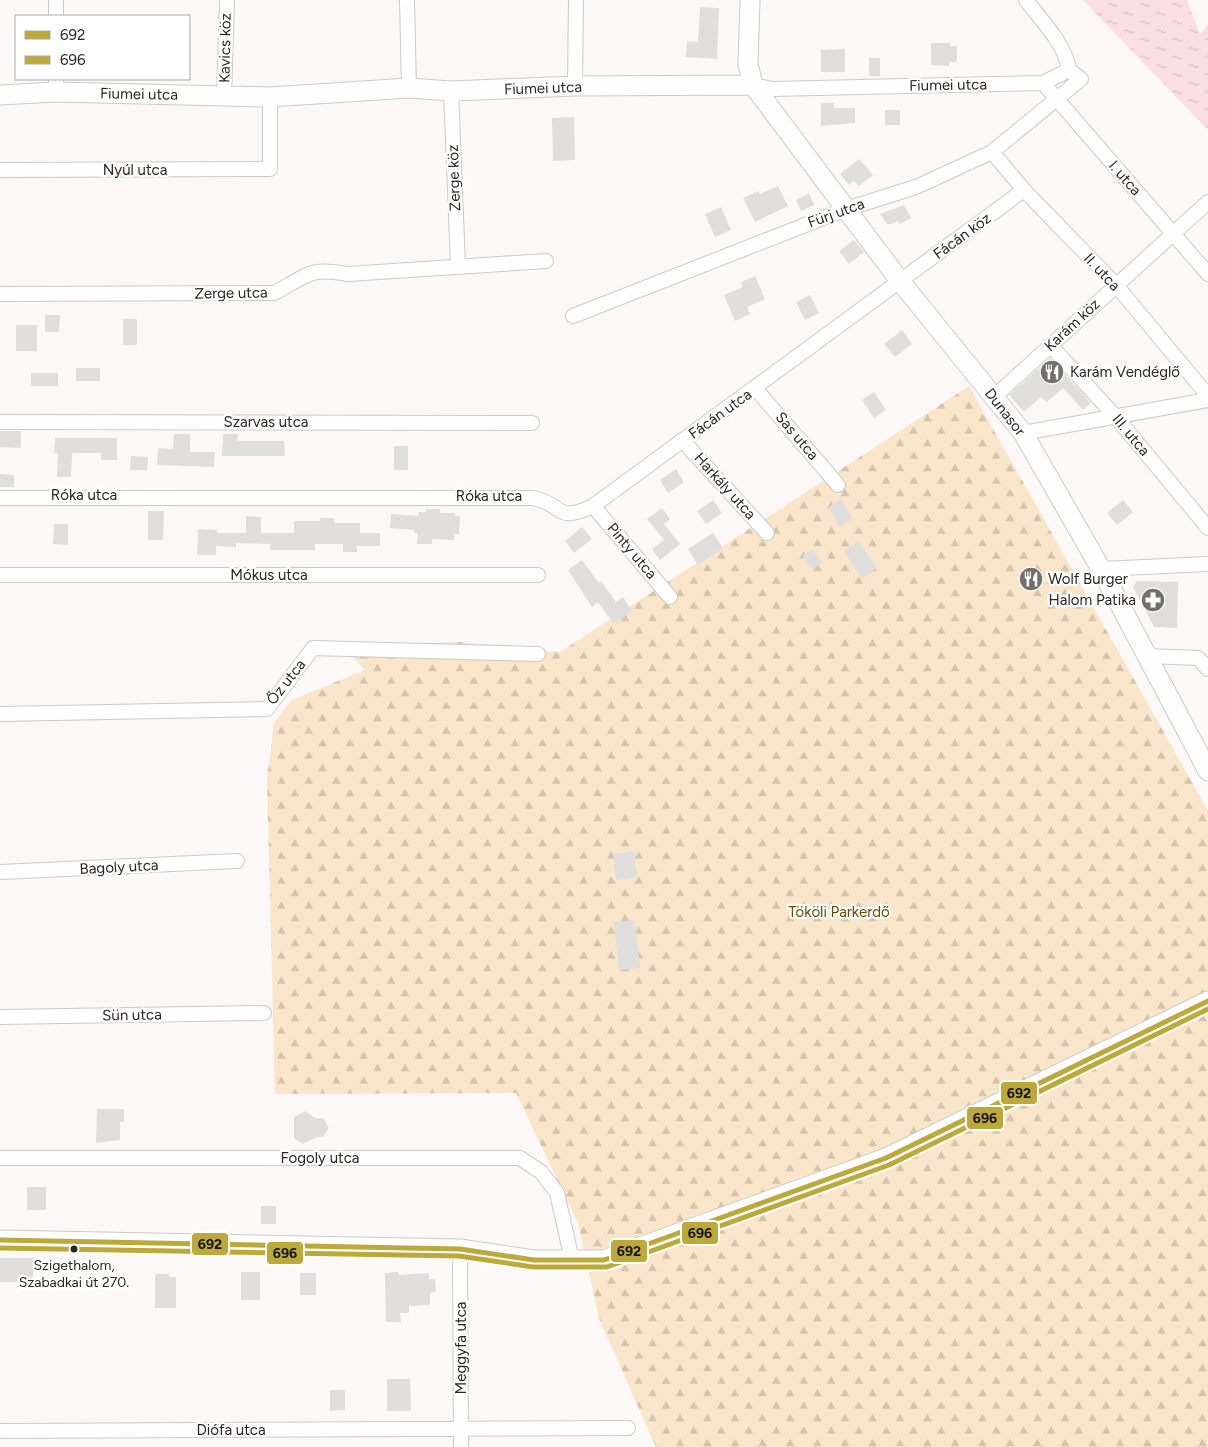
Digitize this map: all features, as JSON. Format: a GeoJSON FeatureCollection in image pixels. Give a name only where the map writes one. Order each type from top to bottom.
{"type":"FeatureCollection","features":[{"type":"Feature","properties":{"kind":"street"},"geometry":{"type":"LineString","coordinates":[[56,0],[56,15]]}},
{"type":"Feature","properties":{"kind":"street","name":"Kavics köz"},"geometry":{"type":"LineString","coordinates":[[224,96],[227,0]]}},
{"type":"Feature","properties":{"kind":"street"},"geometry":{"type":"LineString","coordinates":[[407,0],[409,88]]}},
{"type":"Feature","properties":{"kind":"street"},"geometry":{"type":"LineString","coordinates":[[575,86],[576,0]]}},
{"type":"Feature","properties":{"kind":"street"},"geometry":{"type":"LineString","coordinates":[[750,0],[748,64],[753,85]]}},
{"type":"Feature","properties":{"kind":"street"},"geometry":{"type":"LineString","coordinates":[[1026,0],[1068,59],[1069,70]]}},
{"type":"Feature","properties":{"kind":"street","name":"Fiumei utca"},"geometry":{"type":"LineString","coordinates":[[0,94],[56,86],[270,97],[409,88],[451,91],[575,86],[753,85],[772,89],[1043,83],[1069,70]]}},
{"type":"Feature","properties":{"kind":"street","name":"Fürj utca"},"geometry":{"type":"LineString","coordinates":[[573,316],[846,209],[916,187],[992,152],[1081,79],[1069,70]]}},
{"type":"Feature","properties":{"kind":"street","name":"I. utca"},"geometry":{"type":"LineString","coordinates":[[1043,83],[1208,274]]}},
{"type":"Feature","properties":{"kind":"street","name":"Dunasor"},"geometry":{"type":"LineString","coordinates":[[753,85],[900,281],[1024,433],[1102,570],[1208,771]]}},
{"type":"Feature","properties":{"kind":"street","name":"Zerge köz"},"geometry":{"type":"LineString","coordinates":[[451,91],[458,265]]}},
{"type":"Feature","properties":{"kind":"street","name":"Nyúl utca"},"geometry":{"type":"LineString","coordinates":[[0,170],[270,169],[270,97]]}},
{"type":"Feature","properties":{"kind":"street","name":"II. utca"},"geometry":{"type":"LineString","coordinates":[[992,152],[1024,190],[1116,285],[1208,398]]}},
{"type":"Feature","properties":{"kind":"street","name":"Fácán köz"},"geometry":{"type":"LineString","coordinates":[[900,281],[1024,190]]}},
{"type":"Feature","properties":{"kind":"street","name":"Karám köz"},"geometry":{"type":"LineString","coordinates":[[994,397],[1208,202]]}},
{"type":"Feature","properties":{"kind":"street","name":"Zerge utca"},"geometry":{"type":"LineString","coordinates":[[0,294],[274,293],[287,288],[306,275],[323,271],[348,274],[458,265],[546,261]]}},
{"type":"Feature","properties":{"kind":"street","name":"Fácán utca"},"geometry":{"type":"LineString","coordinates":[[533,498],[551,504],[559,512],[569,514],[593,506],[900,281]]}},
{"type":"Feature","properties":{"kind":"street","name":"III. utca"},"geometry":{"type":"LineString","coordinates":[[1050,345],[1114,416],[1208,528]]}},
{"type":"Feature","properties":{"kind":"street","name":"Sas utca"},"geometry":{"type":"LineString","coordinates":[[755,388],[838,485]]}},
{"type":"Feature","properties":{"kind":"street"},"geometry":{"type":"LineString","coordinates":[[1024,433],[1208,398]]}},
{"type":"Feature","properties":{"kind":"street","name":"Szarvas utca"},"geometry":{"type":"LineString","coordinates":[[0,422],[532,423]]}},
{"type":"Feature","properties":{"kind":"street","name":"Harkály utca"},"geometry":{"type":"LineString","coordinates":[[682,440],[767,533]]}},
{"type":"Feature","properties":{"kind":"street","name":"Róka utca"},"geometry":{"type":"LineString","coordinates":[[0,496],[533,496],[533,498]]}},
{"type":"Feature","properties":{"kind":"street","name":"Pinty utca"},"geometry":{"type":"LineString","coordinates":[[593,506],[670,597]]}},
{"type":"Feature","properties":{"kind":"street"},"geometry":{"type":"LineString","coordinates":[[1102,570],[1208,564]]}},
{"type":"Feature","properties":{"kind":"street","name":"Mókus utca"},"geometry":{"type":"LineString","coordinates":[[0,575],[538,575]]}},
{"type":"Feature","properties":{"kind":"street","name":"Őz utca"},"geometry":{"type":"LineString","coordinates":[[0,714],[267,709],[313,648],[538,654]]}},
{"type":"Feature","properties":{"kind":"street"},"geometry":{"type":"LineString","coordinates":[[1148,656],[1198,658],[1208,669]]}},
{"type":"Feature","properties":{"kind":"street","name":"Bagoly utca"},"geometry":{"type":"LineString","coordinates":[[0,872],[238,861]]}},
{"type":"Feature","properties":{"kind":"street"},"geometry":{"type":"LineString","coordinates":[[0,1240],[460,1249],[534,1260],[604,1260],[886,1158],[1208,1001]]}},
{"type":"Feature","properties":{"kind":"street","name":"Sün utca"},"geometry":{"type":"LineString","coordinates":[[0,1017],[264,1013]]}},
{"type":"Feature","properties":{"kind":"street","name":"Fogoly utca"},"geometry":{"type":"LineString","coordinates":[[0,1158],[520,1158],[541,1172],[557,1193],[572,1260]]}},
{"type":"Feature","properties":{"kind":"street","name":"Meggyfa utca"},"geometry":{"type":"LineString","coordinates":[[460,1249],[461,1447]]}},
{"type":"Feature","properties":{"kind":"street","name":"Diófa utca"},"geometry":{"type":"LineString","coordinates":[[0,1431],[628,1428]]}},
{"type":"Feature","properties":{"kind":"green space","name":"Tököli Parkerdő"},"geometry":{"type":"Polygon","coordinates":[[[969,386],[1208,811],[1208,1447],[656,1447],[599,1318],[578,1223],[516,1093],[275,1094],[267,778],[274,723],[292,700],[365,670],[344,647],[459,642],[560,652],[969,386]]]}},
{"type":"Feature","properties":{"kind":"water"},"geometry":{"type":"Polygon","coordinates":[[[1083,0],[1187,0],[1200,35],[1208,24],[1208,130],[1083,0]]]}},
{"type":"Feature","properties":{"kind":"building"},"geometry":{"type":"Polygon","coordinates":[[[700,7],[719,8],[717,59],[686,57],[687,41],[698,42],[700,7]]]}},
{"type":"Feature","properties":{"kind":"building"},"geometry":{"type":"Polygon","coordinates":[[[931,43],[950,43],[950,46],[957,46],[957,62],[950,62],[949,66],[931,65],[931,43]]]}},
{"type":"Feature","properties":{"kind":"building"},"geometry":{"type":"Polygon","coordinates":[[[845,49],[845,72],[821,72],[821,50],[845,49]]]}},
{"type":"Feature","properties":{"kind":"building"},"geometry":{"type":"Polygon","coordinates":[[[869,58],[880,58],[880,76],[869,76],[869,58]]]}},
{"type":"Feature","properties":{"kind":"building"},"geometry":{"type":"Polygon","coordinates":[[[821,103],[834,103],[834,108],[855,108],[855,123],[821,126],[821,103]]]}},
{"type":"Feature","properties":{"kind":"building"},"geometry":{"type":"Polygon","coordinates":[[[885,110],[900,110],[900,125],[885,125],[885,110]]]}},
{"type":"Feature","properties":{"kind":"building"},"geometry":{"type":"Polygon","coordinates":[[[574,117],[575,160],[553,161],[552,118],[574,117]]]}},
{"type":"Feature","properties":{"kind":"building"},"geometry":{"type":"Polygon","coordinates":[[[859,159],[873,175],[859,186],[854,181],[849,185],[840,174],[859,159]]]}},
{"type":"Feature","properties":{"kind":"building"},"geometry":{"type":"Polygon","coordinates":[[[778,186],[788,206],[755,222],[743,198],[758,191],[760,194],[778,186]]]}},
{"type":"Feature","properties":{"kind":"building"},"geometry":{"type":"Polygon","coordinates":[[[809,193],[814,205],[801,211],[796,200],[809,193]]]}},
{"type":"Feature","properties":{"kind":"building"},"geometry":{"type":"Polygon","coordinates":[[[904,205],[911,218],[900,224],[898,221],[888,225],[880,214],[904,205]]]}},
{"type":"Feature","properties":{"kind":"building"},"geometry":{"type":"Polygon","coordinates":[[[721,207],[731,230],[715,237],[705,214],[721,207]]]}},
{"type":"Feature","properties":{"kind":"building"},"geometry":{"type":"Polygon","coordinates":[[[854,240],[864,252],[849,264],[839,251],[854,240]]]}},
{"type":"Feature","properties":{"kind":"building"},"geometry":{"type":"Polygon","coordinates":[[[755,276],[765,299],[747,307],[750,314],[735,321],[724,295],[743,287],[741,282],[755,276]]]}},
{"type":"Feature","properties":{"kind":"building"},"geometry":{"type":"Polygon","coordinates":[[[810,295],[819,313],[805,320],[796,302],[810,295]]]}},
{"type":"Feature","properties":{"kind":"building"},"geometry":{"type":"Polygon","coordinates":[[[45,315],[60,315],[59,332],[45,332],[45,315]]]}},
{"type":"Feature","properties":{"kind":"building"},"geometry":{"type":"Polygon","coordinates":[[[123,319],[137,319],[137,345],[123,345],[123,319]]]}},
{"type":"Feature","properties":{"kind":"building"},"geometry":{"type":"Polygon","coordinates":[[[16,325],[37,325],[37,351],[16,351],[16,325]]]}},
{"type":"Feature","properties":{"kind":"building"},"geometry":{"type":"Polygon","coordinates":[[[902,330],[912,344],[895,357],[884,344],[902,330]]]}},
{"type":"Feature","properties":{"kind":"building","name":"Karám Vendéglő"},"geometry":{"type":"Polygon","coordinates":[[[1050,358],[1091,403],[1083,410],[1063,388],[1047,402],[1041,397],[1024,412],[1009,395],[1050,358]]]}},
{"type":"Feature","properties":{"kind":"building"},"geometry":{"type":"Polygon","coordinates":[[[76,368],[100,368],[100,381],[76,381],[76,368]]]}},
{"type":"Feature","properties":{"kind":"building"},"geometry":{"type":"Polygon","coordinates":[[[31,373],[58,373],[58,386],[31,386],[31,373]]]}},
{"type":"Feature","properties":{"kind":"building"},"geometry":{"type":"Polygon","coordinates":[[[874,392],[886,410],[874,418],[862,400],[874,392]]]}},
{"type":"Feature","properties":{"kind":"building"},"geometry":{"type":"Polygon","coordinates":[[[0,431],[21,431],[21,448],[0,447],[0,431]]]}},
{"type":"Feature","properties":{"kind":"building"},"geometry":{"type":"Polygon","coordinates":[[[174,434],[190,434],[190,452],[215,452],[214,467],[157,465],[158,448],[173,449],[174,434]]]}},
{"type":"Feature","properties":{"kind":"building"},"geometry":{"type":"Polygon","coordinates":[[[223,434],[238,434],[237,441],[284,441],[285,456],[222,456],[223,434]]]}},
{"type":"Feature","properties":{"kind":"building"},"geometry":{"type":"Polygon","coordinates":[[[55,438],[117,438],[117,460],[101,460],[101,453],[74,453],[72,454],[71,477],[57,477],[58,453],[54,453],[55,438]]]}},
{"type":"Feature","properties":{"kind":"building"},"geometry":{"type":"Polygon","coordinates":[[[394,446],[408,446],[408,470],[394,470],[394,446]]]}},
{"type":"Feature","properties":{"kind":"building"},"geometry":{"type":"Polygon","coordinates":[[[131,456],[148,457],[147,470],[130,470],[131,456]]]}},
{"type":"Feature","properties":{"kind":"building"},"geometry":{"type":"Polygon","coordinates":[[[676,469],[684,482],[668,493],[660,480],[676,469]]]}},
{"type":"Feature","properties":{"kind":"building"},"geometry":{"type":"Polygon","coordinates":[[[0,474],[14,475],[14,487],[0,487],[0,474]]]}},
{"type":"Feature","properties":{"kind":"building"},"geometry":{"type":"Polygon","coordinates":[[[841,499],[853,518],[840,527],[828,508],[841,499]]]}},
{"type":"Feature","properties":{"kind":"building"},"geometry":{"type":"Polygon","coordinates":[[[713,500],[722,513],[706,524],[697,511],[713,500]]]}},
{"type":"Feature","properties":{"kind":"building"},"geometry":{"type":"Polygon","coordinates":[[[1123,500],[1133,512],[1117,525],[1107,513],[1123,500]]]}},
{"type":"Feature","properties":{"kind":"building"},"geometry":{"type":"Polygon","coordinates":[[[662,508],[670,519],[664,524],[680,544],[660,560],[652,549],[664,540],[647,519],[662,508]]]}},
{"type":"Feature","properties":{"kind":"building"},"geometry":{"type":"Polygon","coordinates":[[[426,509],[440,509],[440,513],[455,513],[455,516],[460,516],[459,534],[454,534],[454,540],[432,539],[432,544],[417,544],[418,533],[414,533],[414,530],[390,528],[391,514],[418,516],[419,512],[426,512],[426,509]]]}},
{"type":"Feature","properties":{"kind":"building"},"geometry":{"type":"Polygon","coordinates":[[[148,511],[164,511],[163,540],[148,540],[148,511]]]}},
{"type":"Feature","properties":{"kind":"building"},"geometry":{"type":"Polygon","coordinates":[[[246,516],[261,517],[261,533],[294,533],[294,521],[320,521],[320,518],[334,518],[334,523],[360,523],[360,533],[380,533],[380,546],[357,546],[357,552],[343,552],[343,544],[315,544],[315,550],[270,550],[270,544],[236,543],[236,547],[216,546],[216,555],[197,555],[198,529],[217,530],[217,533],[246,533],[246,516]]]}},
{"type":"Feature","properties":{"kind":"building"},"geometry":{"type":"Polygon","coordinates":[[[54,524],[68,524],[68,545],[53,544],[54,524]]]}},
{"type":"Feature","properties":{"kind":"building"},"geometry":{"type":"Polygon","coordinates":[[[582,527],[592,539],[574,553],[565,541],[582,527]]]}},
{"type":"Feature","properties":{"kind":"building"},"geometry":{"type":"Polygon","coordinates":[[[713,533],[723,548],[698,565],[688,549],[713,533]]]}},
{"type":"Feature","properties":{"kind":"building"},"geometry":{"type":"Polygon","coordinates":[[[859,541],[877,568],[862,579],[844,551],[859,541]]]}},
{"type":"Feature","properties":{"kind":"building"},"geometry":{"type":"Polygon","coordinates":[[[812,549],[822,563],[812,570],[802,556],[812,549]]]}},
{"type":"Feature","properties":{"kind":"building"},"geometry":{"type":"Polygon","coordinates":[[[582,560],[599,583],[601,581],[616,602],[623,597],[632,611],[614,624],[598,602],[592,607],[568,570],[582,560]]]}},
{"type":"Feature","properties":{"kind":"building"},"geometry":{"type":"Polygon","coordinates":[[[1137,581],[1178,582],[1177,628],[1154,627],[1133,587],[1137,581]]]}},
{"type":"Feature","properties":{"kind":"building"},"geometry":{"type":"Polygon","coordinates":[[[634,851],[637,877],[616,880],[613,854],[634,851]]]}},
{"type":"Feature","properties":{"kind":"building"},"geometry":{"type":"Polygon","coordinates":[[[635,920],[640,968],[619,970],[614,922],[635,920]]]}},
{"type":"Feature","properties":{"kind":"building"},"geometry":{"type":"Polygon","coordinates":[[[97,1109],[124,1109],[124,1122],[120,1122],[120,1140],[96,1143],[97,1109]]]}},
{"type":"Feature","properties":{"kind":"building"},"geometry":{"type":"Polygon","coordinates":[[[305,1111],[317,1119],[323,1118],[329,1128],[323,1137],[317,1137],[303,1144],[294,1138],[294,1117],[305,1111]]]}},
{"type":"Feature","properties":{"kind":"building"},"geometry":{"type":"Polygon","coordinates":[[[27,1187],[46,1187],[46,1210],[27,1210],[27,1187]]]}},
{"type":"Feature","properties":{"kind":"building"},"geometry":{"type":"Polygon","coordinates":[[[261,1206],[276,1206],[276,1224],[261,1224],[261,1206]]]}},
{"type":"Feature","properties":{"kind":"building"},"geometry":{"type":"Polygon","coordinates":[[[0,1258],[33,1258],[33,1282],[0,1282],[0,1258]]]}},
{"type":"Feature","properties":{"kind":"building"},"geometry":{"type":"Polygon","coordinates":[[[241,1272],[260,1272],[260,1300],[241,1300],[241,1272]]]}},
{"type":"Feature","properties":{"kind":"building"},"geometry":{"type":"Polygon","coordinates":[[[398,1272],[399,1275],[429,1273],[429,1279],[435,1279],[436,1292],[430,1293],[430,1305],[409,1306],[409,1313],[400,1313],[401,1322],[386,1322],[385,1273],[398,1272]]]}},
{"type":"Feature","properties":{"kind":"building"},"geometry":{"type":"Polygon","coordinates":[[[300,1273],[316,1273],[316,1295],[300,1295],[300,1273]]]}},
{"type":"Feature","properties":{"kind":"building"},"geometry":{"type":"Polygon","coordinates":[[[155,1274],[169,1274],[169,1277],[176,1277],[176,1308],[155,1308],[155,1274]]]}},
{"type":"Feature","properties":{"kind":"building"},"geometry":{"type":"Polygon","coordinates":[[[387,1379],[410,1379],[411,1411],[387,1411],[387,1379]]]}},
{"type":"Feature","properties":{"kind":"building"},"geometry":{"type":"Polygon","coordinates":[[[330,1390],[345,1390],[345,1410],[330,1411],[330,1390]]]}},
{"type":"Feature","properties":{"kind":"transit line","name":"692"},"geometry":{"type":"LineString","coordinates":[[0,1240],[460,1249],[534,1260],[604,1260],[886,1158],[1208,1001]]}},
{"type":"Feature","properties":{"kind":"transit line","name":"696"},"geometry":{"type":"LineString","coordinates":[[0,1248],[459,1256],[533,1267],[607,1267],[889,1165],[1208,1009]]}},
{"type":"Feature","properties":{"kind":"place","name":"Karám Vendéglő"},"geometry":{"type":"Point","coordinates":[1052,372]}},
{"type":"Feature","properties":{"kind":"place","name":"Wolf Burger"},"geometry":{"type":"Point","coordinates":[1031,579]}},
{"type":"Feature","properties":{"kind":"place","name":"Halom Patika"},"geometry":{"type":"Point","coordinates":[1153,600]}},
{"type":"Feature","properties":{"kind":"place","name":"Szigethalom, Szabadkai út 270."},"geometry":{"type":"Point","coordinates":[74,1249]}}]}
